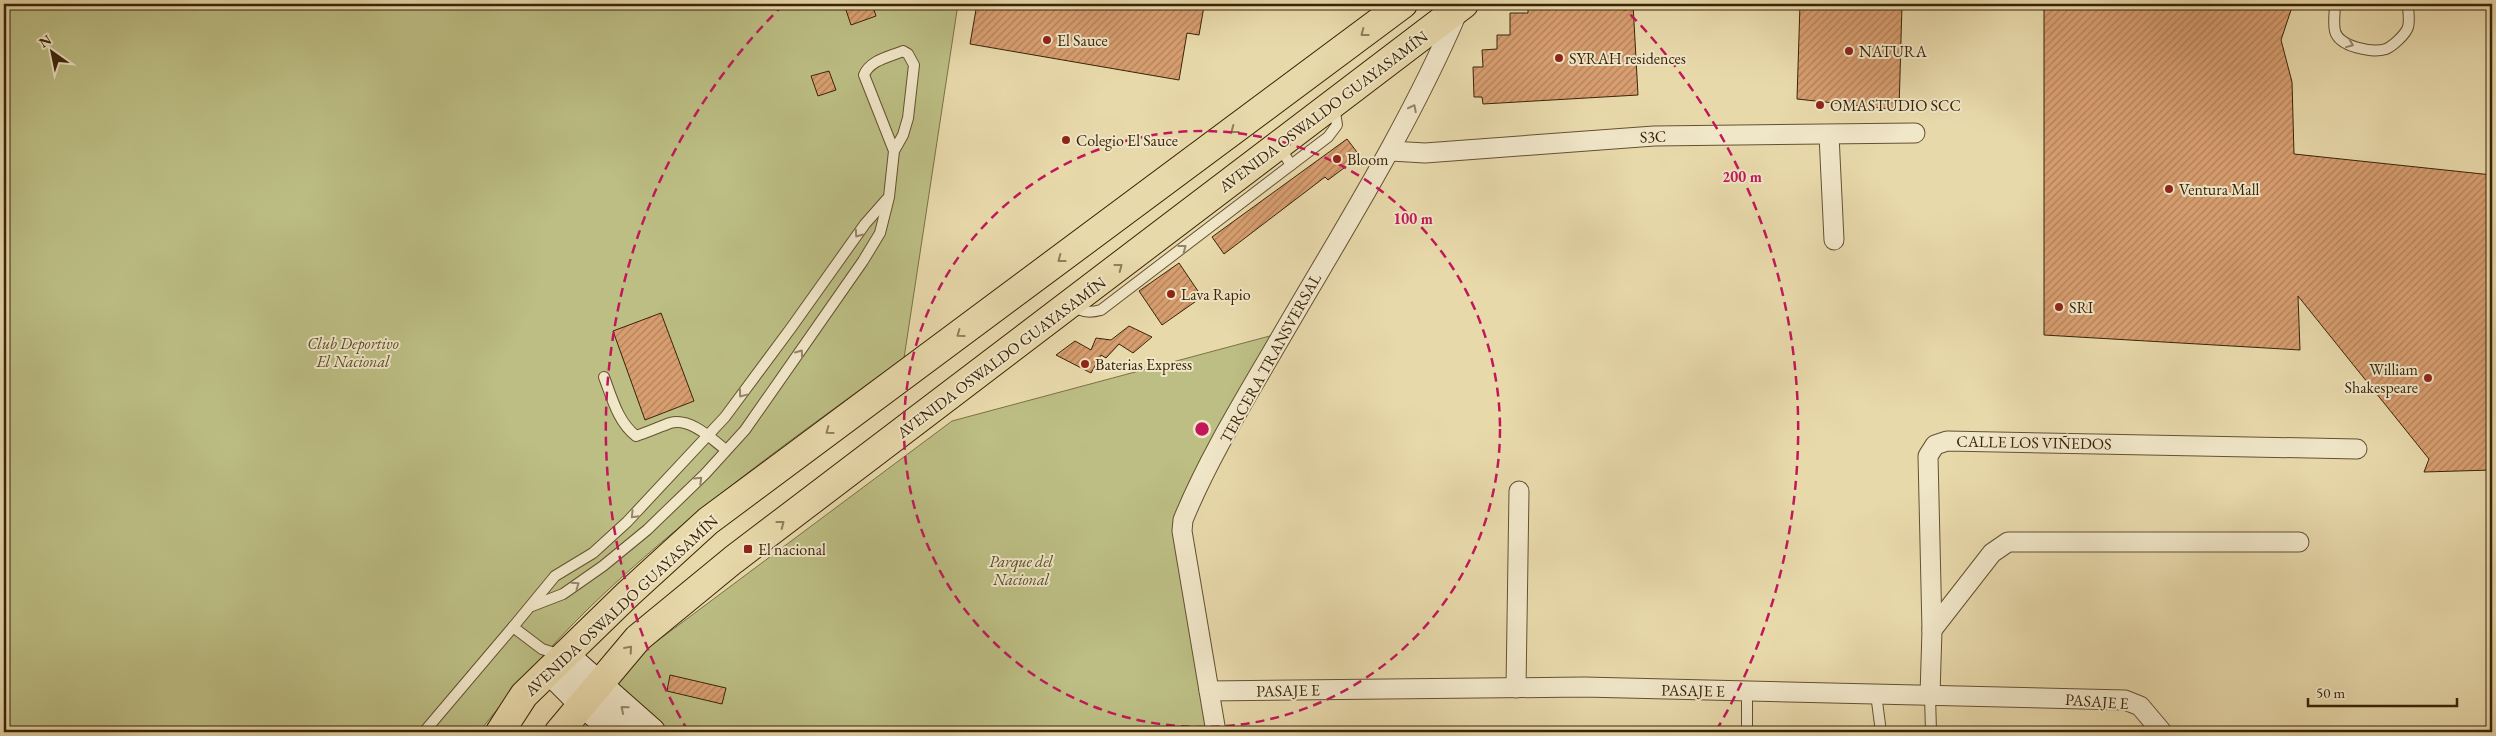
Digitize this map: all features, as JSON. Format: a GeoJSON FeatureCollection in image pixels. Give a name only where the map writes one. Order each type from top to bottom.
{"type":"FeatureCollection","features":[{"type":"Feature","properties":{"kind":"main road","name":"AVENIDA OSWALDO GUAYASAMÍN"},"geometry":{"type":"LineString","coordinates":[[500,732],[552,659],[628,594],[708,520],[1403,4]]}},
{"type":"Feature","properties":{"kind":"main road","name":"AVENIDA OSWALDO GUAYASAMÍN"},"geometry":{"type":"LineString","coordinates":[[559,732],[638,638],[733,560],[1071,304],[1285,155],[1333,104],[1462,6]]}},
{"type":"Feature","properties":{"kind":"main road"},"geometry":{"type":"LineString","coordinates":[[552,659],[589,694],[618,732]]}},
{"type":"Feature","properties":{"kind":"main road"},"geometry":{"type":"LineString","coordinates":[[589,694],[651,732]]}},
{"type":"Feature","properties":{"kind":"street","name":"TERCERA TRANSVERSAL"},"geometry":{"type":"LineString","coordinates":[[1216,732],[1182,531],[1183,520],[1250,390],[1391,151],[1439,57],[1462,6]]}},
{"type":"Feature","properties":{"kind":"street","name":"S3C"},"geometry":{"type":"LineString","coordinates":[[1391,151],[1425,153],[1654,136],[1915,133]]}},
{"type":"Feature","properties":{"kind":"street"},"geometry":{"type":"LineString","coordinates":[[1828,134],[1834,240]]}},
{"type":"Feature","properties":{"kind":"street","name":"CALLE LOS VIÑEDOS"},"geometry":{"type":"LineString","coordinates":[[1930,695],[1932,630],[1928,456],[1935,445],[1947,441],[2356,449]]}},
{"type":"Feature","properties":{"kind":"street"},"geometry":{"type":"LineString","coordinates":[[1516,688],[1519,491]]}},
{"type":"Feature","properties":{"kind":"street"},"geometry":{"type":"LineString","coordinates":[[1932,630],[1992,552],[2008,542],[2299,542]]}},
{"type":"Feature","properties":{"kind":"street","name":"PASAJE E"},"geometry":{"type":"LineString","coordinates":[[1210,691],[1584,687],[2125,700],[2140,706],[2162,732]]}},
{"type":"Feature","properties":{"kind":"lane"},"geometry":{"type":"LineString","coordinates":[[2335,4],[2335,32],[2341,40],[2352,47],[2368,49],[2386,49],[2398,40],[2408,28],[2408,4]]}},
{"type":"Feature","properties":{"kind":"lane"},"geometry":{"type":"LineString","coordinates":[[532,606],[563,594],[603,566],[646,530],[745,430],[804,348],[880,233],[890,197],[894,151],[903,135],[908,118],[914,65],[908,54],[903,51],[873,63],[867,68],[864,75],[894,151]]}},
{"type":"Feature","properties":{"kind":"lane"},"geometry":{"type":"LineString","coordinates":[[424,732],[532,606],[555,576],[593,553],[627,522],[708,435],[786,336],[865,224],[890,197]]}},
{"type":"Feature","properties":{"kind":"lane"},"geometry":{"type":"LineString","coordinates":[[604,377],[621,419],[628,430],[636,436],[672,422],[687,424],[708,435],[726,450]]}},
{"type":"Feature","properties":{"kind":"lane"},"geometry":{"type":"LineString","coordinates":[[513,627],[552,659]]}},
{"type":"Feature","properties":{"kind":"lane"},"geometry":{"type":"LineString","coordinates":[[1747,691],[1747,732]]}},
{"type":"Feature","properties":{"kind":"lane"},"geometry":{"type":"LineString","coordinates":[[1876,694],[1881,732]]}},
{"type":"Feature","properties":{"kind":"lane"},"geometry":{"type":"LineString","coordinates":[[1930,695],[1931,732]]}},
{"type":"Feature","properties":{"kind":"green space","name":"Club Deportivo El Nacional"},"geometry":{"type":"Polygon","coordinates":[[[4,4],[958,4],[904,358],[753,469],[679,527],[591,606],[557,640],[479,732],[4,732],[4,4]]]}},
{"type":"Feature","properties":{"kind":"green space","name":"Parque del Nacional"},"geometry":{"type":"Polygon","coordinates":[[[1281,333],[1179,520],[1216,732],[655,732],[597,686],[952,421],[1281,333]]]}},
{"type":"Feature","properties":{"kind":"building"},"geometry":{"type":"Polygon","coordinates":[[[844,4],[872,4],[876,16],[851,25],[844,4]]]}},
{"type":"Feature","properties":{"kind":"building","name":"El Sauce"},"geometry":{"type":"Polygon","coordinates":[[[977,4],[1193,4],[1204,6],[1199,35],[1187,33],[1179,80],[970,44],[977,4]]]}},
{"type":"Feature","properties":{"kind":"building","name":"SYRAH residences"},"geometry":{"type":"Polygon","coordinates":[[[1528,4],[1633,4],[1638,95],[1483,104],[1482,97],[1474,97],[1473,67],[1483,67],[1482,50],[1497,49],[1497,35],[1510,35],[1510,13],[1528,13],[1528,4]]]}},
{"type":"Feature","properties":{"kind":"building","name":"NATURA"},"geometry":{"type":"Polygon","coordinates":[[[1800,4],[1902,4],[1899,110],[1797,99],[1800,4]]]}},
{"type":"Feature","properties":{"kind":"building","name":"Ventura Mall"},"geometry":{"type":"Polygon","coordinates":[[[2044,4],[2293,4],[2281,40],[2292,82],[2294,154],[2492,175],[2492,470],[2424,472],[2429,459],[2298,296],[2300,350],[2044,335],[2044,4]]]}},
{"type":"Feature","properties":{"kind":"building"},"geometry":{"type":"Polygon","coordinates":[[[829,71],[836,90],[818,96],[811,76],[829,71]]]}},
{"type":"Feature","properties":{"kind":"building"},"geometry":{"type":"Polygon","coordinates":[[[1347,139],[1360,156],[1328,180],[1325,177],[1224,254],[1212,237],[1347,139]]]}},
{"type":"Feature","properties":{"kind":"building","name":"Lava Rapio"},"geometry":{"type":"Polygon","coordinates":[[[1179,263],[1202,297],[1162,325],[1139,291],[1179,263]]]}},
{"type":"Feature","properties":{"kind":"building"},"geometry":{"type":"Polygon","coordinates":[[[661,313],[694,401],[645,420],[613,331],[661,313]]]}},
{"type":"Feature","properties":{"kind":"building"},"geometry":{"type":"Polygon","coordinates":[[[1129,326],[1152,337],[1133,353],[1119,344],[1106,358],[1101,355],[1091,373],[1056,355],[1075,341],[1091,350],[1096,338],[1111,340],[1129,326]]]}},
{"type":"Feature","properties":{"kind":"building"},"geometry":{"type":"Polygon","coordinates":[[[670,675],[726,688],[722,704],[667,691],[670,675]]]}},
{"type":"Feature","properties":{"kind":"place","name":"El Sauce"},"geometry":{"type":"Point","coordinates":[1047,40]}},
{"type":"Feature","properties":{"kind":"place","name":"NATURA"},"geometry":{"type":"Point","coordinates":[1849,51]}},
{"type":"Feature","properties":{"kind":"place","name":"SYRAH residences"},"geometry":{"type":"Point","coordinates":[1559,58]}},
{"type":"Feature","properties":{"kind":"place","name":"OMASTUDIO SCC"},"geometry":{"type":"Point","coordinates":[1820,105]}},
{"type":"Feature","properties":{"kind":"place","name":"Colegio El Sauce"},"geometry":{"type":"Point","coordinates":[1066,140]}},
{"type":"Feature","properties":{"kind":"place","name":"Bloom"},"geometry":{"type":"Point","coordinates":[1337,159]}},
{"type":"Feature","properties":{"kind":"place","name":"Ventura Mall"},"geometry":{"type":"Point","coordinates":[2169,189]}},
{"type":"Feature","properties":{"kind":"place","name":"Lava Rapio"},"geometry":{"type":"Point","coordinates":[1171,294]}},
{"type":"Feature","properties":{"kind":"place","name":"SRI"},"geometry":{"type":"Point","coordinates":[2059,307]}},
{"type":"Feature","properties":{"kind":"place","name":"Baterias Express"},"geometry":{"type":"Point","coordinates":[1085,364]}},
{"type":"Feature","properties":{"kind":"place","name":"William Shakespeare"},"geometry":{"type":"Point","coordinates":[2428,378]}},
{"type":"Feature","properties":{"kind":"place","name":"El nacional"},"geometry":{"type":"Point","coordinates":[748,549]}}]}
